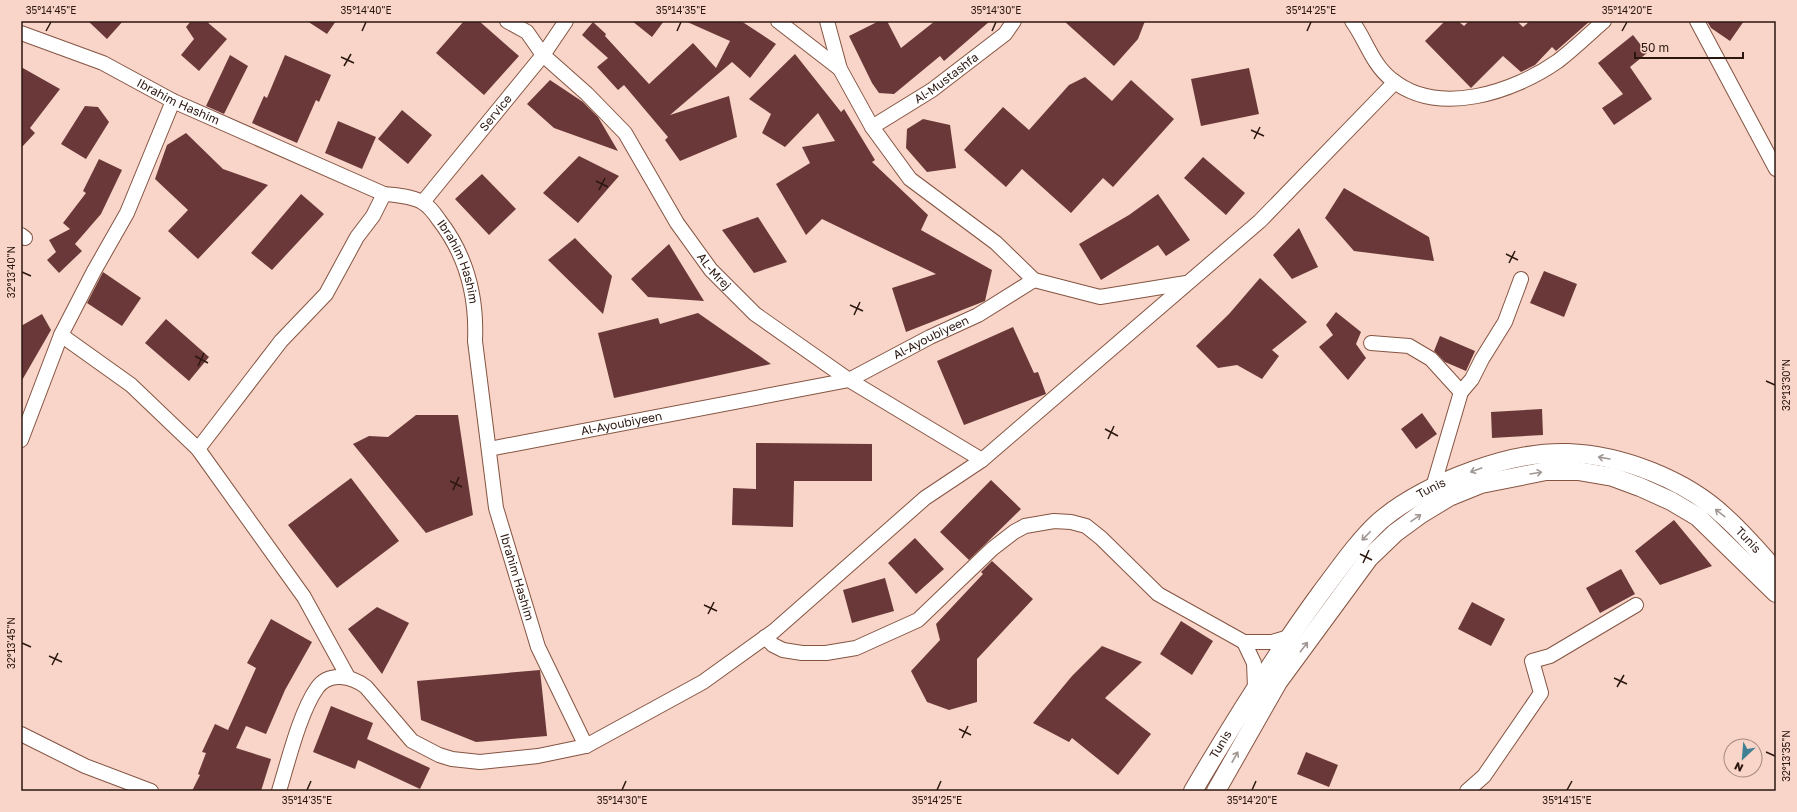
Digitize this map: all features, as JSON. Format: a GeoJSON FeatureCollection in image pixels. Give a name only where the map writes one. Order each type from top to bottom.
{"type":"FeatureCollection","features":[{"type":"Feature","properties":{"kind":"main road","name":"Tunis"},"geometry":{"type":"LineString","coordinates":[[1193,791],[1255,687],[1289,637],[1354,549],[1380,522],[1410,498],[1433,487],[1486,466],[1532,455],[1568,453],[1604,458],[1639,467],[1670,480],[1700,498],[1725,516],[1774,581]]}},
{"type":"Feature","properties":{"kind":"main road"},"geometry":{"type":"LineString","coordinates":[[1216,791],[1278,682],[1369,558],[1395,533],[1421,514],[1449,497],[1481,484],[1546,471],[1578,471],[1613,477],[1671,501],[1698,517],[1774,581]]}},
{"type":"Feature","properties":{"kind":"street","name":"AL-Mrej"},"geometry":{"type":"LineString","coordinates":[[507,21],[527,32],[543,55],[587,94],[624,133],[677,223],[711,270],[754,314],[849,380],[982,460]]}},
{"type":"Feature","properties":{"kind":"street","name":"Service"},"geometry":{"type":"LineString","coordinates":[[423,202],[543,55],[566,21]]}},
{"type":"Feature","properties":{"kind":"street"},"geometry":{"type":"LineString","coordinates":[[778,21],[840,69]]}},
{"type":"Feature","properties":{"kind":"street"},"geometry":{"type":"LineString","coordinates":[[827,21],[840,69],[872,127],[910,179],[996,243],[1034,280],[1100,297],[1188,283]]}},
{"type":"Feature","properties":{"kind":"street","name":"Al-Mustashfa"},"geometry":{"type":"LineString","coordinates":[[872,127],[932,90],[1005,34],[1014,21]]}},
{"type":"Feature","properties":{"kind":"street"},"geometry":{"type":"LineString","coordinates":[[1357,23],[1374,60],[1395,82],[1411,92],[1435,98],[1451,99],[1478,95],[1522,82],[1558,60],[1604,21]]}},
{"type":"Feature","properties":{"kind":"street"},"geometry":{"type":"LineString","coordinates":[[1697,21],[1776,169]]}},
{"type":"Feature","properties":{"kind":"street","name":"Ibrahim Hashim"},"geometry":{"type":"LineString","coordinates":[[21,33],[103,63],[173,101],[384,194],[406,197],[423,202],[444,226],[461,256],[472,288],[475,311],[475,341],[496,508],[538,647],[586,746]]}},
{"type":"Feature","properties":{"kind":"street"},"geometry":{"type":"LineString","coordinates":[[279,791],[303,717],[317,687],[336,677],[348,677],[358,681],[366,687],[412,741],[426,750],[452,760],[480,762],[538,756],[586,746],[703,682],[765,637],[925,498],[982,460],[1260,221],[1395,82]]}},
{"type":"Feature","properties":{"kind":"street"},"geometry":{"type":"LineString","coordinates":[[21,440],[61,335],[94,271],[127,213],[173,101]]}},
{"type":"Feature","properties":{"kind":"street"},"geometry":{"type":"LineString","coordinates":[[198,449],[281,341],[326,294],[356,237],[373,216],[384,194]]}},
{"type":"Feature","properties":{"kind":"street"},"geometry":{"type":"LineString","coordinates":[[1433,487],[1461,392],[1472,379],[1482,358],[1505,322],[1521,279]]}},
{"type":"Feature","properties":{"kind":"street","name":"Al-Ayoubiyeen"},"geometry":{"type":"LineString","coordinates":[[489,450],[849,380],[930,337],[978,315],[1034,280]]}},
{"type":"Feature","properties":{"kind":"street"},"geometry":{"type":"LineString","coordinates":[[61,335],[131,385],[198,449],[304,597],[348,677]]}},
{"type":"Feature","properties":{"kind":"street"},"geometry":{"type":"LineString","coordinates":[[1371,344],[1409,346],[1431,359],[1461,392]]}},
{"type":"Feature","properties":{"kind":"street"},"geometry":{"type":"LineString","coordinates":[[765,637],[774,645],[783,650],[802,653],[826,653],[856,648],[918,620],[992,549],[1014,532],[1025,526],[1054,521],[1071,522],[1086,526],[1101,538],[1158,594],[1244,642],[1272,642],[1289,637]]}},
{"type":"Feature","properties":{"kind":"street"},"geometry":{"type":"LineString","coordinates":[[1467,791],[1484,776],[1541,693],[1532,661],[1550,656],[1636,605]]}},
{"type":"Feature","properties":{"kind":"street"},"geometry":{"type":"LineString","coordinates":[[1244,642],[1254,663],[1255,687]]}},
{"type":"Feature","properties":{"kind":"street"},"geometry":{"type":"LineString","coordinates":[[21,734],[85,766],[151,791]]}},
{"type":"Feature","properties":{"kind":"building"},"geometry":{"type":"Polygon","coordinates":[[[88,21],[123,21],[107,39],[88,21]]]}},
{"type":"Feature","properties":{"kind":"building"},"geometry":{"type":"Polygon","coordinates":[[[191,21],[206,21],[227,39],[199,71],[181,55],[194,39],[186,27],[191,21]]]}},
{"type":"Feature","properties":{"kind":"building"},"geometry":{"type":"Polygon","coordinates":[[[307,21],[336,21],[327,34],[307,21]]]}},
{"type":"Feature","properties":{"kind":"building"},"geometry":{"type":"Polygon","coordinates":[[[464,21],[479,21],[519,56],[484,95],[436,53],[464,21]]]}},
{"type":"Feature","properties":{"kind":"building"},"geometry":{"type":"Polygon","coordinates":[[[632,21],[664,21],[652,37],[632,21]]]}},
{"type":"Feature","properties":{"kind":"building"},"geometry":{"type":"Polygon","coordinates":[[[685,21],[741,21],[776,44],[750,78],[732,62],[670,115],[729,96],[737,137],[680,161],[665,140],[668,137],[624,85],[618,90],[597,67],[608,58],[582,35],[593,22],[606,34],[605,36],[649,84],[693,43],[716,68],[730,41],[685,21]]]}},
{"type":"Feature","properties":{"kind":"building"},"geometry":{"type":"Polygon","coordinates":[[[879,21],[887,21],[901,48],[935,21],[990,21],[944,61],[940,56],[894,94],[879,93],[872,83],[849,36],[879,21]]]}},
{"type":"Feature","properties":{"kind":"building"},"geometry":{"type":"Polygon","coordinates":[[[1064,21],[1145,21],[1138,39],[1114,66],[1064,21]]]}},
{"type":"Feature","properties":{"kind":"building"},"geometry":{"type":"Polygon","coordinates":[[[1445,21],[1458,21],[1464,26],[1469,21],[1517,21],[1523,27],[1530,21],[1590,21],[1556,51],[1552,47],[1535,65],[1521,72],[1503,56],[1471,88],[1425,41],[1445,21]]]}},
{"type":"Feature","properties":{"kind":"building"},"geometry":{"type":"Polygon","coordinates":[[[1707,21],[1744,21],[1730,41],[1711,28],[1707,21]]]}},
{"type":"Feature","properties":{"kind":"building"},"geometry":{"type":"Polygon","coordinates":[[[1633,35],[1647,53],[1630,67],[1652,99],[1614,125],[1602,108],[1623,94],[1598,63],[1633,35]]]}},
{"type":"Feature","properties":{"kind":"building"},"geometry":{"type":"Polygon","coordinates":[[[795,54],[841,112],[844,109],[875,160],[872,162],[928,215],[921,230],[992,270],[985,301],[906,332],[892,288],[936,274],[822,219],[806,235],[776,184],[810,163],[802,147],[835,141],[818,113],[785,147],[762,133],[771,114],[749,99],[795,54]]]}},
{"type":"Feature","properties":{"kind":"building"},"geometry":{"type":"Polygon","coordinates":[[[230,55],[248,66],[224,114],[206,106],[230,55]]]}},
{"type":"Feature","properties":{"kind":"building"},"geometry":{"type":"Polygon","coordinates":[[[285,55],[331,75],[319,102],[316,100],[297,143],[252,123],[264,96],[267,98],[285,55]]]}},
{"type":"Feature","properties":{"kind":"building"},"geometry":{"type":"Polygon","coordinates":[[[21,67],[60,89],[30,128],[35,133],[21,148],[21,67]]]}},
{"type":"Feature","properties":{"kind":"building"},"geometry":{"type":"Polygon","coordinates":[[[1249,68],[1259,114],[1201,126],[1191,79],[1249,68]]]}},
{"type":"Feature","properties":{"kind":"building"},"geometry":{"type":"Polygon","coordinates":[[[1085,77],[1112,101],[1131,80],[1174,119],[1113,187],[1103,178],[1071,213],[1022,169],[1006,187],[964,150],[1003,107],[1029,130],[1069,85],[1085,77]]]}},
{"type":"Feature","properties":{"kind":"building"},"geometry":{"type":"Polygon","coordinates":[[[550,80],[583,102],[598,117],[618,151],[554,128],[527,104],[550,80]]]}},
{"type":"Feature","properties":{"kind":"building"},"geometry":{"type":"Polygon","coordinates":[[[85,106],[98,107],[109,122],[86,159],[61,144],[85,106]]]}},
{"type":"Feature","properties":{"kind":"building"},"geometry":{"type":"Polygon","coordinates":[[[402,110],[432,135],[408,164],[378,139],[402,110]]]}},
{"type":"Feature","properties":{"kind":"building"},"geometry":{"type":"Polygon","coordinates":[[[923,119],[950,125],[956,168],[927,172],[906,148],[907,129],[923,119]]]}},
{"type":"Feature","properties":{"kind":"building"},"geometry":{"type":"Polygon","coordinates":[[[338,121],[376,137],[362,169],[325,153],[338,121]]]}},
{"type":"Feature","properties":{"kind":"building"},"geometry":{"type":"Polygon","coordinates":[[[186,133],[223,169],[268,185],[198,259],[168,231],[188,210],[155,179],[167,145],[186,133]]]}},
{"type":"Feature","properties":{"kind":"building"},"geometry":{"type":"Polygon","coordinates":[[[579,156],[619,176],[578,223],[543,193],[579,156]]]}},
{"type":"Feature","properties":{"kind":"building"},"geometry":{"type":"Polygon","coordinates":[[[1203,157],[1245,193],[1226,215],[1184,178],[1203,157]]]}},
{"type":"Feature","properties":{"kind":"building"},"geometry":{"type":"Polygon","coordinates":[[[99,159],[122,170],[101,214],[75,244],[82,251],[59,273],[47,260],[56,252],[49,240],[70,229],[63,223],[86,193],[83,191],[99,159]]]}},
{"type":"Feature","properties":{"kind":"building"},"geometry":{"type":"Polygon","coordinates":[[[482,174],[516,209],[489,235],[455,199],[482,174]]]}},
{"type":"Feature","properties":{"kind":"building"},"geometry":{"type":"Polygon","coordinates":[[[1344,188],[1429,237],[1434,261],[1354,251],[1325,218],[1344,188]]]}},
{"type":"Feature","properties":{"kind":"building"},"geometry":{"type":"Polygon","coordinates":[[[301,194],[324,214],[272,270],[251,253],[301,194]]]}},
{"type":"Feature","properties":{"kind":"building"},"geometry":{"type":"Polygon","coordinates":[[[1158,194],[1190,240],[1166,256],[1158,245],[1101,280],[1079,244],[1129,215],[1158,194]]]}},
{"type":"Feature","properties":{"kind":"building"},"geometry":{"type":"Polygon","coordinates":[[[758,217],[787,262],[754,273],[722,230],[758,217]]]}},
{"type":"Feature","properties":{"kind":"building"},"geometry":{"type":"Polygon","coordinates":[[[1299,228],[1318,267],[1292,279],[1273,255],[1299,228]]]}},
{"type":"Feature","properties":{"kind":"building"},"geometry":{"type":"Polygon","coordinates":[[[575,238],[612,276],[603,314],[548,260],[575,238]]]}},
{"type":"Feature","properties":{"kind":"building"},"geometry":{"type":"Polygon","coordinates":[[[669,244],[704,301],[648,297],[631,279],[669,244]]]}},
{"type":"Feature","properties":{"kind":"building"},"geometry":{"type":"Polygon","coordinates":[[[1544,271],[1577,284],[1564,317],[1530,303],[1544,271]]]}},
{"type":"Feature","properties":{"kind":"building"},"geometry":{"type":"Polygon","coordinates":[[[103,272],[141,298],[122,326],[87,303],[103,272]]]}},
{"type":"Feature","properties":{"kind":"building"},"geometry":{"type":"Polygon","coordinates":[[[1260,278],[1307,322],[1272,350],[1279,356],[1262,379],[1237,365],[1218,368],[1196,346],[1229,314],[1260,278]]]}},
{"type":"Feature","properties":{"kind":"building"},"geometry":{"type":"Polygon","coordinates":[[[1336,312],[1361,332],[1356,344],[1366,358],[1348,380],[1319,347],[1333,335],[1326,325],[1336,312]]]}},
{"type":"Feature","properties":{"kind":"building"},"geometry":{"type":"Polygon","coordinates":[[[698,313],[771,364],[614,398],[598,333],[658,318],[660,324],[698,313]]]}},
{"type":"Feature","properties":{"kind":"building"},"geometry":{"type":"Polygon","coordinates":[[[42,314],[51,330],[21,382],[21,326],[42,314]]]}},
{"type":"Feature","properties":{"kind":"building"},"geometry":{"type":"Polygon","coordinates":[[[166,319],[209,357],[189,381],[145,343],[166,319]]]}},
{"type":"Feature","properties":{"kind":"building"},"geometry":{"type":"Polygon","coordinates":[[[1013,327],[1034,373],[1038,372],[1046,394],[964,425],[937,361],[1013,327]]]}},
{"type":"Feature","properties":{"kind":"building"},"geometry":{"type":"Polygon","coordinates":[[[1440,336],[1475,351],[1466,371],[1445,362],[1434,351],[1440,336]]]}},
{"type":"Feature","properties":{"kind":"building"},"geometry":{"type":"Polygon","coordinates":[[[1542,409],[1543,435],[1492,438],[1491,412],[1542,409]]]}},
{"type":"Feature","properties":{"kind":"building"},"geometry":{"type":"Polygon","coordinates":[[[1422,413],[1437,434],[1416,449],[1401,429],[1422,413]]]}},
{"type":"Feature","properties":{"kind":"building"},"geometry":{"type":"Polygon","coordinates":[[[416,415],[458,415],[473,515],[426,533],[353,444],[369,436],[388,437],[416,415]]]}},
{"type":"Feature","properties":{"kind":"building"},"geometry":{"type":"Polygon","coordinates":[[[756,443],[872,444],[872,481],[794,481],[793,527],[732,525],[733,488],[756,489],[756,443]]]}},
{"type":"Feature","properties":{"kind":"building"},"geometry":{"type":"Polygon","coordinates":[[[351,478],[399,541],[337,588],[288,525],[351,478]]]}},
{"type":"Feature","properties":{"kind":"building"},"geometry":{"type":"Polygon","coordinates":[[[991,480],[1021,509],[969,560],[940,532],[991,480]]]}},
{"type":"Feature","properties":{"kind":"building"},"geometry":{"type":"Polygon","coordinates":[[[1674,520],[1712,566],[1660,585],[1635,551],[1674,520]]]}},
{"type":"Feature","properties":{"kind":"building"},"geometry":{"type":"Polygon","coordinates":[[[915,538],[944,569],[916,594],[888,563],[915,538]]]}},
{"type":"Feature","properties":{"kind":"building"},"geometry":{"type":"Polygon","coordinates":[[[992,561],[1033,599],[977,659],[977,702],[949,710],[927,702],[911,671],[940,640],[936,624],[983,574],[981,572],[992,561]]]}},
{"type":"Feature","properties":{"kind":"building"},"geometry":{"type":"Polygon","coordinates":[[[1621,569],[1635,594],[1600,613],[1586,588],[1621,569]]]}},
{"type":"Feature","properties":{"kind":"building"},"geometry":{"type":"Polygon","coordinates":[[[885,578],[894,611],[852,623],[843,590],[885,578]]]}},
{"type":"Feature","properties":{"kind":"building"},"geometry":{"type":"Polygon","coordinates":[[[1472,602],[1505,619],[1491,646],[1458,629],[1472,602]]]}},
{"type":"Feature","properties":{"kind":"building"},"geometry":{"type":"Polygon","coordinates":[[[377,607],[409,623],[382,674],[348,629],[377,607]]]}},
{"type":"Feature","properties":{"kind":"building"},"geometry":{"type":"Polygon","coordinates":[[[271,619],[312,642],[285,690],[266,734],[246,726],[236,748],[271,759],[261,791],[192,791],[200,775],[198,774],[206,753],[202,752],[215,724],[228,730],[256,668],[247,663],[271,619]]]}},
{"type":"Feature","properties":{"kind":"building"},"geometry":{"type":"Polygon","coordinates":[[[1181,621],[1213,641],[1192,675],[1160,654],[1181,621]]]}},
{"type":"Feature","properties":{"kind":"building"},"geometry":{"type":"Polygon","coordinates":[[[1102,646],[1142,662],[1105,698],[1151,734],[1118,775],[1072,738],[1069,742],[1033,723],[1072,676],[1102,646]]]}},
{"type":"Feature","properties":{"kind":"building"},"geometry":{"type":"Polygon","coordinates":[[[540,670],[547,736],[476,742],[421,720],[417,681],[540,670]]]}},
{"type":"Feature","properties":{"kind":"building"},"geometry":{"type":"Polygon","coordinates":[[[331,706],[373,723],[367,739],[430,768],[420,789],[358,760],[355,769],[313,752],[331,706]]]}},
{"type":"Feature","properties":{"kind":"building"},"geometry":{"type":"Polygon","coordinates":[[[1306,752],[1338,765],[1329,787],[1297,774],[1306,752]]]}}]}
